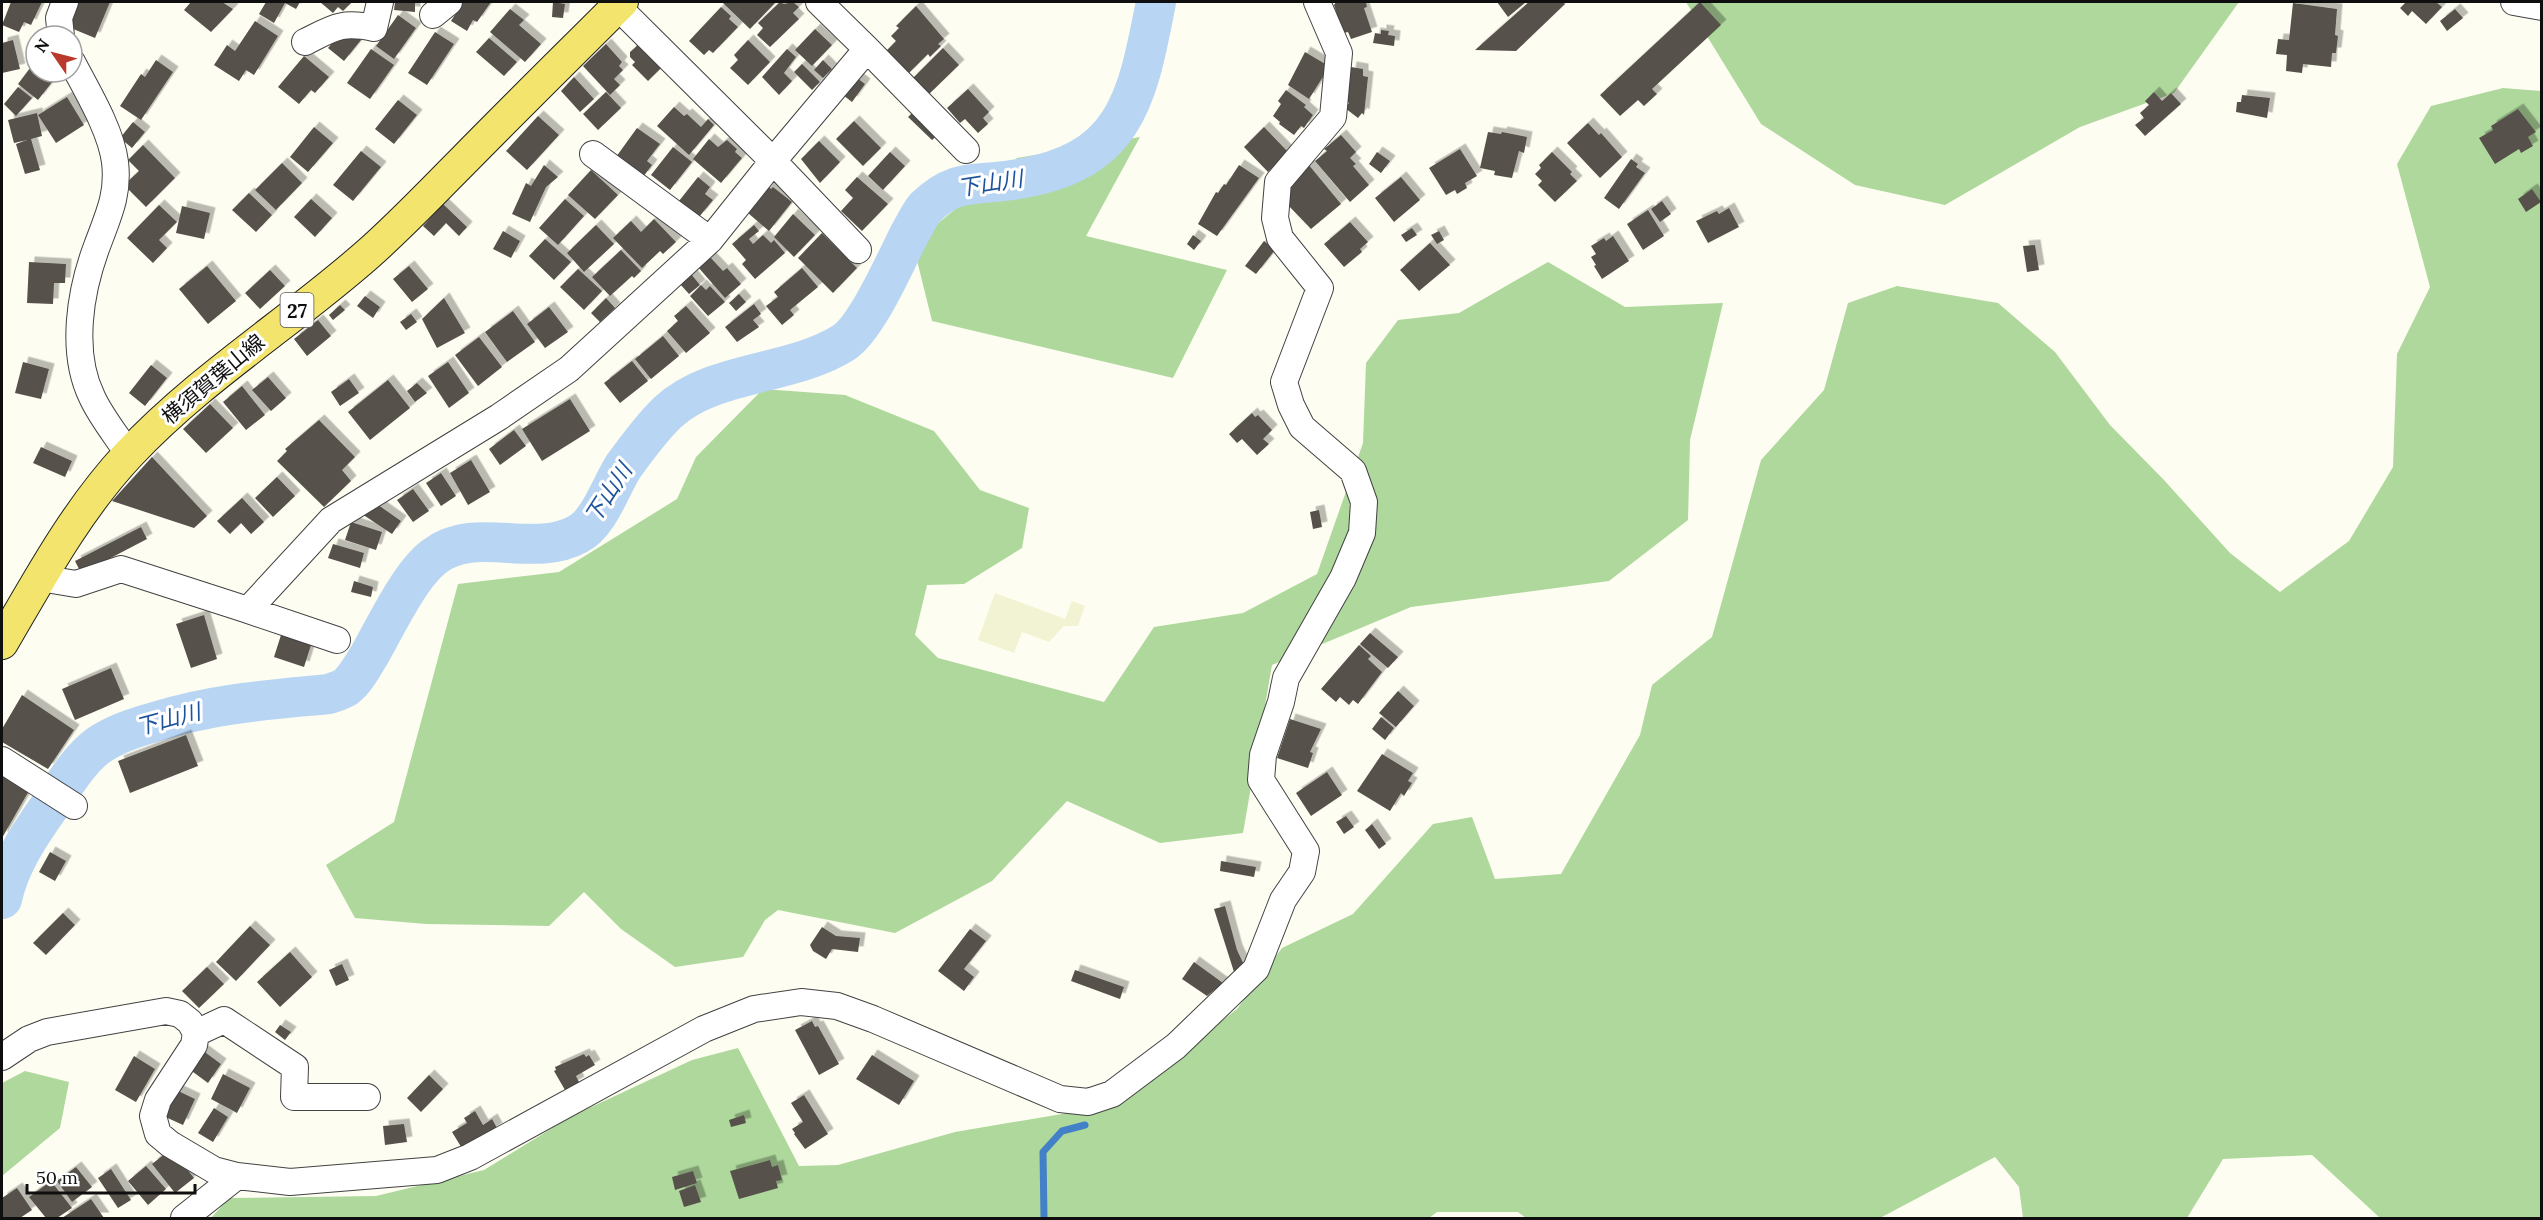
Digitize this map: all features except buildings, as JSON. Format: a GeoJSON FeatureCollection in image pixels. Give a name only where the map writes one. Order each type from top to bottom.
{"type":"FeatureCollection","features":[{"type":"Feature","properties":{"kind":"main road","name":"横須賀葉山線"},"geometry":{"type":"LineString","coordinates":[[2,643],[72,526],[100,488],[129,455],[174,410],[237,357],[366,256],[406,219],[617,3]]}},
{"type":"Feature","properties":{"kind":"street"},"geometry":{"type":"LineString","coordinates":[[60,24],[59,18],[65,2]]}},
{"type":"Feature","properties":{"kind":"street"},"geometry":{"type":"LineString","coordinates":[[305,42],[337,26],[354,24],[374,28],[380,2]]}},
{"type":"Feature","properties":{"kind":"street"},"geometry":{"type":"LineString","coordinates":[[819,2],[966,150]]}},
{"type":"Feature","properties":{"kind":"street"},"geometry":{"type":"LineString","coordinates":[[2,1057],[30,1039],[47,1032],[166,1011],[180,1014],[190,1022],[196,1033],[194,1045],[158,1100],[153,1116],[158,1134],[170,1144],[214,1170],[237,1176],[290,1182],[437,1170],[470,1157],[704,1029],[754,1009],[801,1002],[837,1006],[873,1018],[1060,1099],[1088,1102],[1113,1094],[1176,1046],[1256,969],[1282,900],[1302,872],[1306,851],[1261,780],[1263,755],[1281,702],[1286,678],[1343,578],[1362,533],[1364,502],[1353,471],[1302,427],[1290,405],[1284,382],[1320,288],[1280,238],[1275,218],[1278,182],[1333,117],[1340,53],[1317,2]]}},
{"type":"Feature","properties":{"kind":"street"},"geometry":{"type":"LineString","coordinates":[[2514,2],[2541,7]]}},
{"type":"Feature","properties":{"kind":"street"},"geometry":{"type":"LineString","coordinates":[[617,3],[858,250]]}},
{"type":"Feature","properties":{"kind":"street"},"geometry":{"type":"LineString","coordinates":[[248,610],[332,520],[499,417],[569,369],[710,240],[867,49]]}},
{"type":"Feature","properties":{"kind":"street"},"geometry":{"type":"LineString","coordinates":[[83,84],[103,125],[115,162],[114,205],[96,247],[83,294],[80,339],[82,371],[92,398],[129,455]]}},
{"type":"Feature","properties":{"kind":"street"},"geometry":{"type":"LineString","coordinates":[[593,154],[710,240]]}},
{"type":"Feature","properties":{"kind":"street"},"geometry":{"type":"LineString","coordinates":[[40,578],[76,584],[121,569],[337,640]]}},
{"type":"Feature","properties":{"kind":"street"},"geometry":{"type":"LineString","coordinates":[[2,760],[60,797]]}},
{"type":"Feature","properties":{"kind":"street"},"geometry":{"type":"LineString","coordinates":[[196,1033],[224,1020],[295,1067],[294,1097],[367,1097]]}},
{"type":"Feature","properties":{"kind":"street"},"geometry":{"type":"LineString","coordinates":[[184,1218],[237,1176]]}},
{"type":"Feature","properties":{"kind":"green space"},"geometry":{"type":"Polygon","coordinates":[[[1686,2],[2239,2],[2174,93],[2080,127],[1945,205],[1855,185],[1761,124],[1686,2]]]}},
{"type":"Feature","properties":{"kind":"green space"},"geometry":{"type":"Polygon","coordinates":[[[2503,88],[2541,91],[2541,1218],[2380,1218],[2312,1155],[2223,1159],[2187,1218],[2023,1218],[2019,1187],[1995,1157],[1880,1218],[1526,1218],[1518,1212],[1437,1212],[1429,1218],[211,1218],[229,1198],[376,1196],[484,1170],[572,1116],[692,1060],[738,1048],[799,1166],[838,1165],[955,1132],[1115,1105],[1237,1009],[1282,948],[1353,914],[1433,824],[1472,817],[1495,879],[1561,874],[1640,735],[1652,685],[1712,637],[1761,460],[1824,390],[1848,303],[1897,286],[1998,303],[2055,352],[2110,425],[2230,553],[2280,592],[2349,541],[2393,467],[2397,354],[2430,287],[2397,164],[2431,106],[2503,88]]]}},
{"type":"Feature","properties":{"kind":"green space"},"geometry":{"type":"Polygon","coordinates":[[[1140,137],[1086,236],[1227,270],[1173,378],[932,321],[913,244],[1017,158],[1140,137]]]}},
{"type":"Feature","properties":{"kind":"green space"},"geometry":{"type":"Polygon","coordinates":[[[1548,262],[1625,307],[1723,303],[1690,440],[1688,520],[1609,581],[1411,607],[1272,665],[1243,833],[1160,843],[1067,801],[992,881],[895,933],[778,910],[765,920],[743,957],[675,967],[621,929],[584,892],[549,926],[426,924],[355,918],[326,865],[394,822],[458,584],[559,572],[677,499],[696,457],[763,389],[845,395],[934,431],[980,490],[1029,508],[1022,548],[964,584],[927,585],[915,635],[938,658],[1104,702],[1154,627],[1243,613],[1317,574],[1363,443],[1366,363],[1398,320],[1459,313],[1548,262]]]}},
{"type":"Feature","properties":{"kind":"green space"},"geometry":{"type":"Polygon","coordinates":[[[995,593],[1065,619],[1072,601],[1085,606],[1078,626],[1064,626],[1049,642],[1022,632],[1014,653],[978,640],[995,593]]]}},
{"type":"Feature","properties":{"kind":"green space"},"geometry":{"type":"Polygon","coordinates":[[[25,1071],[69,1082],[60,1128],[2,1176],[2,1083],[25,1071]]]}},
{"type":"Feature","properties":{"kind":"waterway","name":"下山川"},"geometry":{"type":"LineString","coordinates":[[2,899],[14,863],[33,831],[77,767],[99,745],[127,731],[201,710],[329,694],[346,687],[362,667],[399,601],[417,575],[435,556],[451,547],[468,543],[542,544],[561,541],[578,534],[598,514],[623,467],[644,438],[668,412],[687,398],[730,380],[822,354],[843,343],[852,335],[871,309],[921,214],[936,198],[966,185],[1012,180],[1050,172],[1080,159],[1103,142],[1120,122],[1132,97],[1142,69],[1156,2]]}},
{"type":"Feature","properties":{"kind":"waterway"},"geometry":{"type":"LineString","coordinates":[[1044,1218],[1043,1152],[1062,1131],[1085,1125]]}}]}
